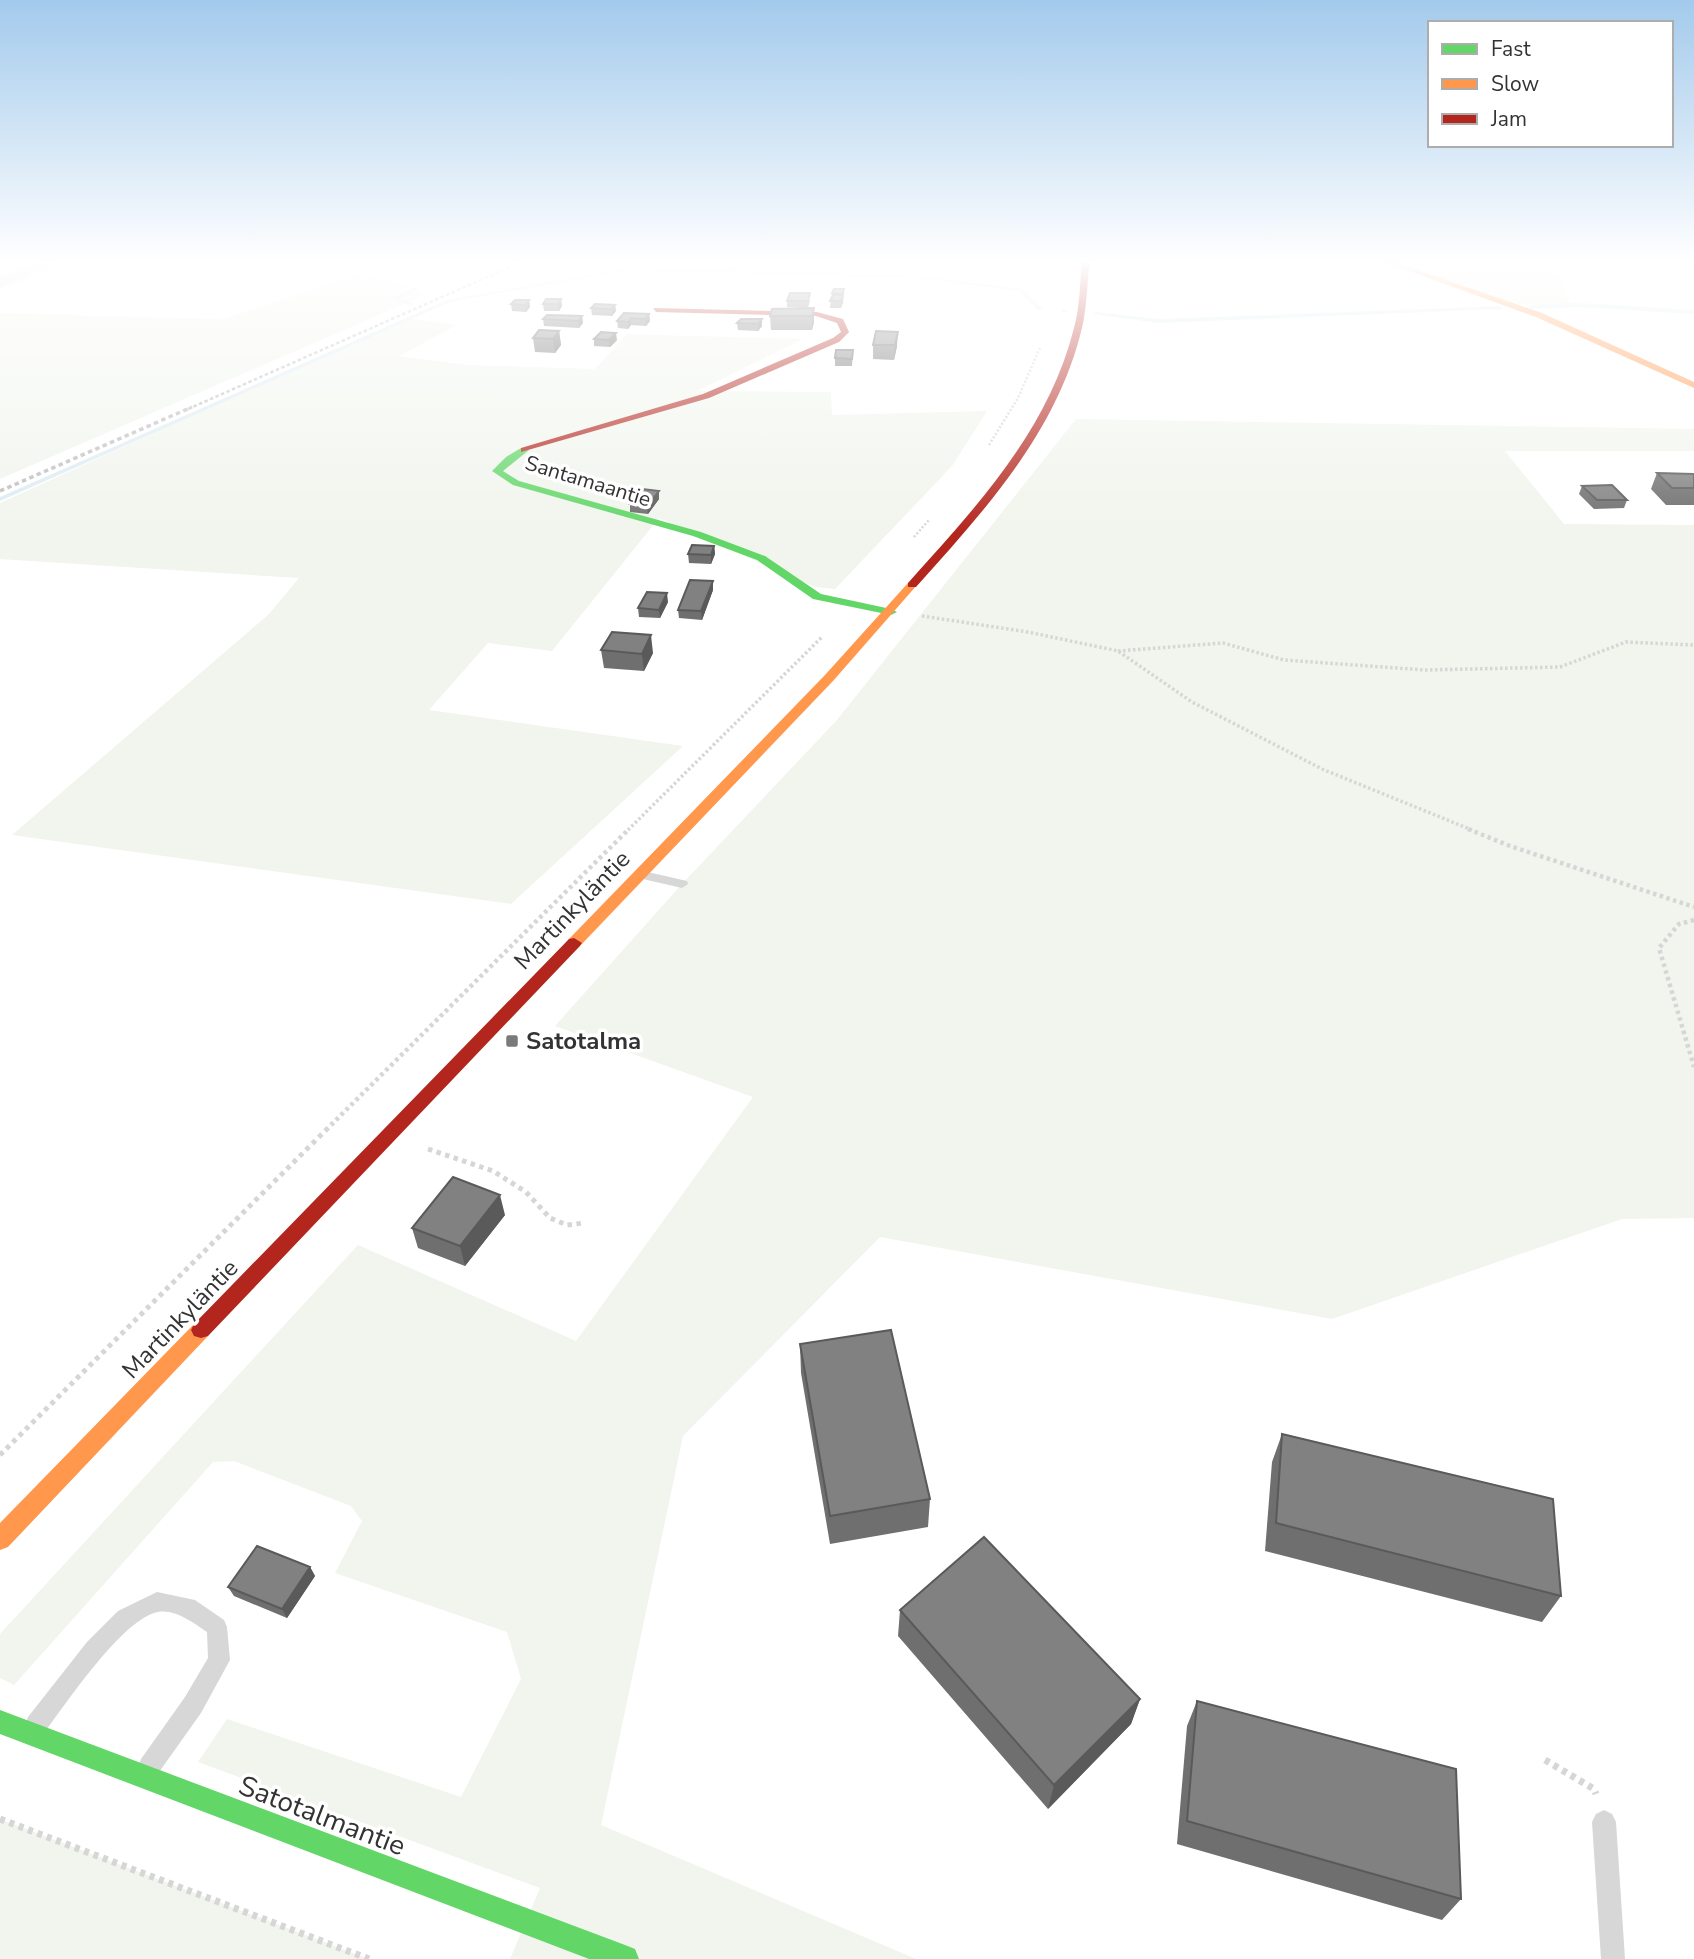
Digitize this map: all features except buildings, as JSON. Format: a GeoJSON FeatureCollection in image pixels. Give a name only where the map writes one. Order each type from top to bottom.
{"type":"FeatureCollection","features":[{"type":"Feature","properties":{"kind":"street","name":"Santamaantie"},"geometry":{"type":"LineString","coordinates":[[812,350],[706,396],[533,446],[509,459],[497,471],[516,483],[696,534],[761,558],[817,597],[891,612]]}},
{"type":"Feature","properties":{"kind":"street","name":"Martinkyläntie"},"geometry":{"type":"LineString","coordinates":[[0,1539],[891,612],[1002,484],[1044,418],[1069,350]]}},
{"type":"Feature","properties":{"kind":"street"},"geometry":{"type":"LineString","coordinates":[[1620,350],[1694,385]]}},
{"type":"Feature","properties":{"kind":"street","name":"Satotalmantie"},"geometry":{"type":"LineString","coordinates":[[0,1722],[625,1959]]}},
{"type":"Feature","properties":{"kind":"lane"},"geometry":{"type":"LineString","coordinates":[[638,874],[682,884]]}},
{"type":"Feature","properties":{"kind":"lane"},"geometry":{"type":"LineString","coordinates":[[28,1734],[94,1648],[125,1618],[157,1602],[188,1607],[218,1628],[219,1660],[193,1705],[142,1777]]}},
{"type":"Feature","properties":{"kind":"lane"},"geometry":{"type":"LineString","coordinates":[[1604,1822],[1614,1959]]}},
{"type":"Feature","properties":{"kind":"path"},"geometry":{"type":"LineString","coordinates":[[989,446],[1018,398],[1039,350]]}},
{"type":"Feature","properties":{"kind":"path"},"geometry":{"type":"LineString","coordinates":[[909,541],[937,510]]}},
{"type":"Feature","properties":{"kind":"path"},"geometry":{"type":"LineString","coordinates":[[0,1455],[812,648],[853,603]]}},
{"type":"Feature","properties":{"kind":"path"},"geometry":{"type":"LineString","coordinates":[[891,612],[1028,632],[1118,651],[1223,643],[1284,660],[1425,670],[1560,667],[1626,642],[1694,645]]}},
{"type":"Feature","properties":{"kind":"path"},"geometry":{"type":"LineString","coordinates":[[1118,651],[1192,702],[1322,769],[1510,846],[1694,907]]}},
{"type":"Feature","properties":{"kind":"path"},"geometry":{"type":"LineString","coordinates":[[1694,920],[1679,924],[1659,948],[1694,1067]]}},
{"type":"Feature","properties":{"kind":"path"},"geometry":{"type":"LineString","coordinates":[[387,1137],[494,1171],[526,1192],[550,1218],[567,1225],[583,1223]]}},
{"type":"Feature","properties":{"kind":"path"},"geometry":{"type":"LineString","coordinates":[[1545,1760],[1594,1789],[1604,1822]]}},
{"type":"Feature","properties":{"kind":"path"},"geometry":{"type":"LineString","coordinates":[[0,1819],[369,1959]]}},
{"type":"Feature","properties":{"kind":"shaded area"},"geometry":{"type":"Polygon","coordinates":[[[0,350],[297,350],[0,479],[0,350]]]}},
{"type":"Feature","properties":{"kind":"shaded area"},"geometry":{"type":"Polygon","coordinates":[[[335,350],[409,350],[399,356],[465,365],[595,369],[612,350],[780,350],[697,391],[831,392],[832,415],[987,411],[952,466],[835,589],[815,587],[659,518],[552,651],[488,643],[429,710],[683,746],[511,904],[12,835],[269,614],[299,578],[0,559],[0,503],[335,350]]]}},
{"type":"Feature","properties":{"kind":"shaded area"},"geometry":{"type":"Polygon","coordinates":[[[1076,419],[1694,429],[1694,451],[1505,451],[1564,524],[1694,525],[1694,1218],[1622,1219],[1332,1319],[880,1237],[683,1436],[601,1825],[916,1959],[510,1959],[540,1888],[198,1762],[227,1719],[461,1797],[521,1679],[507,1632],[335,1573],[362,1521],[351,1506],[234,1461],[213,1462],[14,1685],[0,1678],[0,1634],[358,1245],[576,1341],[753,1097],[555,1026],[682,884],[837,720],[1076,419]]]}},
{"type":"Feature","properties":{"kind":"shaded area"},"geometry":{"type":"Polygon","coordinates":[[[0,1819],[369,1959],[0,1959],[0,1819]]]}},
{"type":"Feature","properties":{"kind":"waterway"},"geometry":{"type":"LineString","coordinates":[[0,499],[337,350]]}},
{"type":"Feature","properties":{"kind":"railway"},"geometry":{"type":"LineString","coordinates":[[188,409],[321,350]]}},
{"type":"Feature","properties":{"kind":"railway"},"geometry":{"type":"LineString","coordinates":[[0,491],[192,407]]}},
{"type":"Feature","properties":{"kind":"traffic: fast"},"geometry":{"type":"LineString","coordinates":[[524,450],[509,459],[497,471],[516,483],[697,534],[761,558],[817,597],[891,612]]}},
{"type":"Feature","properties":{"kind":"traffic: fast"},"geometry":{"type":"LineString","coordinates":[[0,1722],[625,1959]]}},
{"type":"Feature","properties":{"kind":"traffic: slow"},"geometry":{"type":"LineString","coordinates":[[1617,350],[1694,385]]}},
{"type":"Feature","properties":{"kind":"traffic: slow"},"geometry":{"type":"LineString","coordinates":[[574,943],[829,678],[912,585]]}},
{"type":"Feature","properties":{"kind":"traffic: slow"},"geometry":{"type":"LineString","coordinates":[[0,1539],[201,1330]]}},
{"type":"Feature","properties":{"kind":"traffic: jam"},"geometry":{"type":"LineString","coordinates":[[524,450],[706,396],[812,350]]}},
{"type":"Feature","properties":{"kind":"traffic: jam"},"geometry":{"type":"LineString","coordinates":[[912,585],[964,527],[1012,467],[1051,402],[1072,350]]}},
{"type":"Feature","properties":{"kind":"traffic: jam"},"geometry":{"type":"LineString","coordinates":[[201,1330],[574,943]]}},
{"type":"Feature","properties":{"kind":"place","name":"Satotalma"},"geometry":{"type":"Point","coordinates":[512,1041]}}]}
